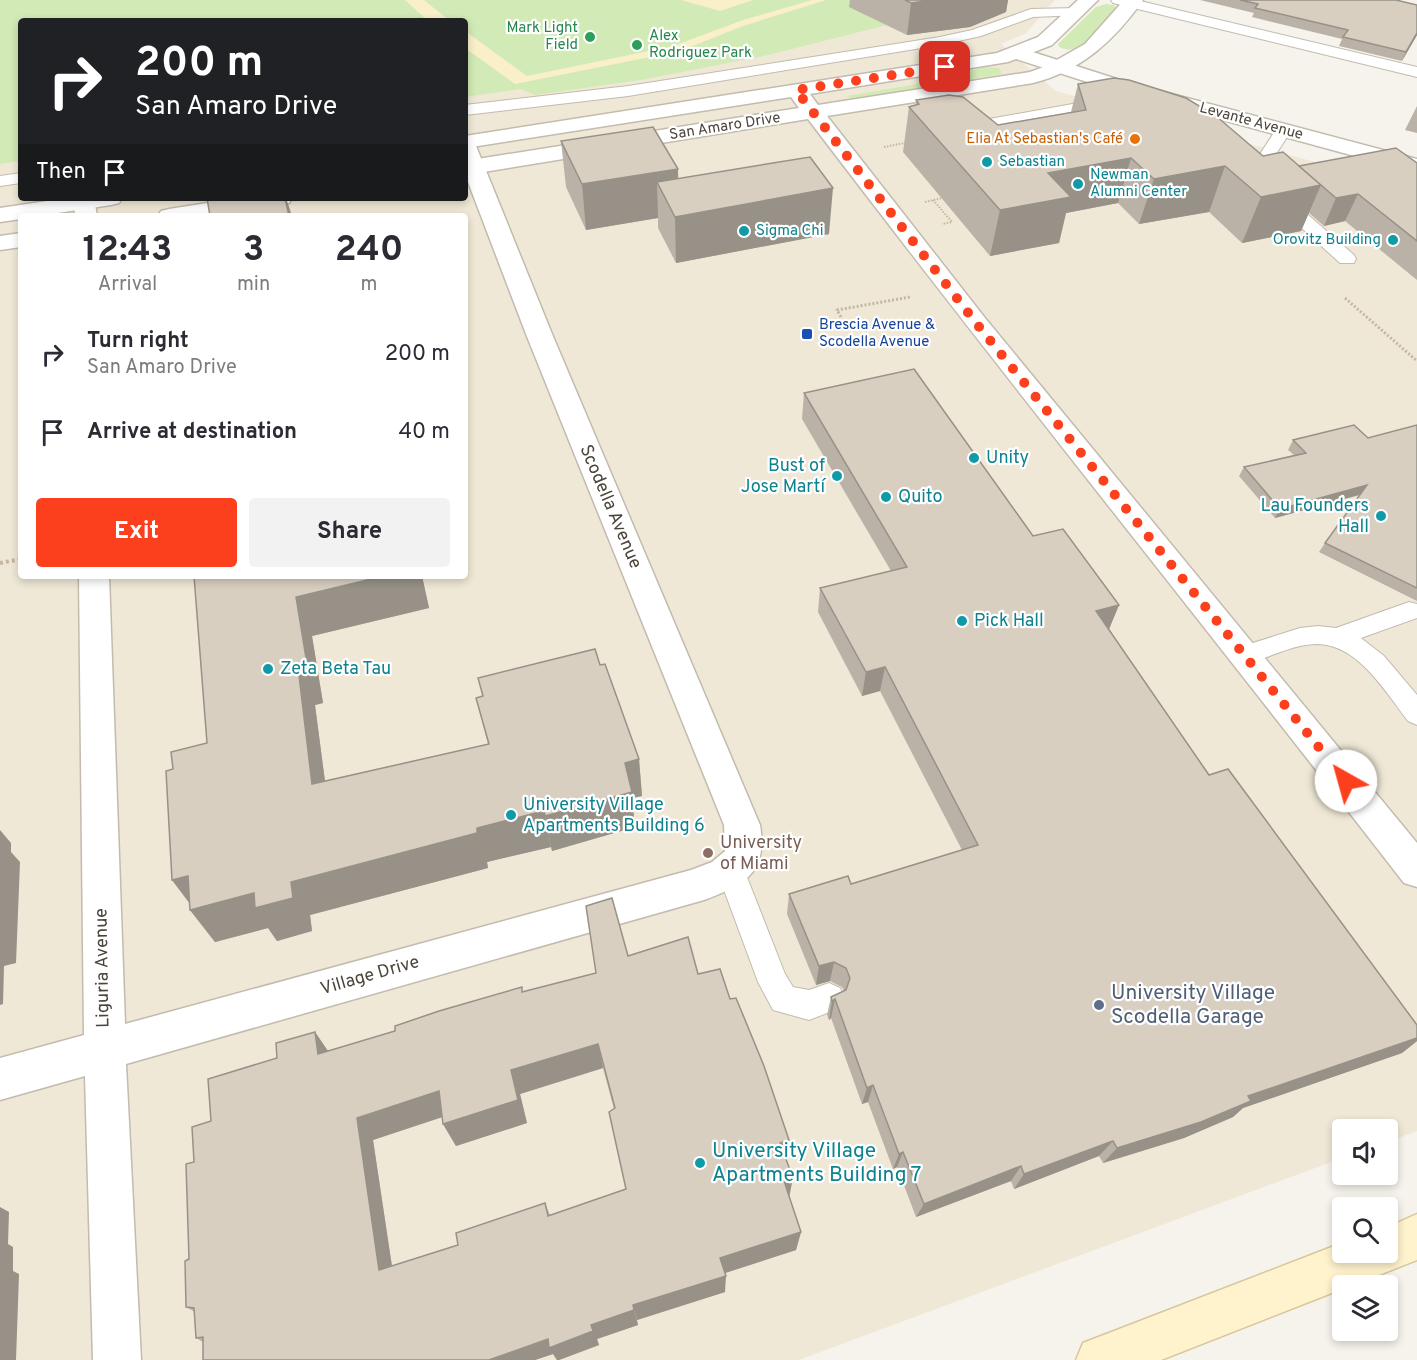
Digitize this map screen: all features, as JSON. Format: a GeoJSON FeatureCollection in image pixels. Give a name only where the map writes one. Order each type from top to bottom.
{"type":"FeatureCollection","features":[{"type":"Feature","properties":{"kind":"main road"},"geometry":{"type":"LineString","coordinates":[[1398,1245],[1417,1237]]}},
{"type":"Feature","properties":{"kind":"main road"},"geometry":{"type":"LineString","coordinates":[[1100,1360],[1350,1263]]}},
{"type":"Feature","properties":{"kind":"street","name":"San Amaro Drive"},"geometry":{"type":"LineString","coordinates":[[468,156],[634,115],[929,94],[1033,76],[1060,69],[1093,50],[1128,1]]}},
{"type":"Feature","properties":{"kind":"street","name":"San Amaro Drive"},"geometry":{"type":"LineString","coordinates":[[468,156],[804,102],[1017,53],[1045,41],[1083,6]]}},
{"type":"Feature","properties":{"kind":"street","name":"Levante Avenue"},"geometry":{"type":"LineString","coordinates":[[1017,53],[1060,69],[1116,85],[1417,166]]}},
{"type":"Feature","properties":{"kind":"street"},"geometry":{"type":"LineString","coordinates":[[804,102],[976,323],[1246,655],[1417,872]]}},
{"type":"Feature","properties":{"kind":"street","name":"Scodella Avenue"},"geometry":{"type":"LineString","coordinates":[[468,158],[742,825],[747,842],[744,855],[734,869]]}},
{"type":"Feature","properties":{"kind":"street"},"geometry":{"type":"LineString","coordinates":[[29,213],[86,209],[104,201]]}},
{"type":"Feature","properties":{"kind":"street"},"geometry":{"type":"LineString","coordinates":[[188,213],[262,201]]}},
{"type":"Feature","properties":{"kind":"street"},"geometry":{"type":"LineString","coordinates":[[0,215],[18,214]]}},
{"type":"Feature","properties":{"kind":"street"},"geometry":{"type":"LineString","coordinates":[[0,243],[18,240]]}},
{"type":"Feature","properties":{"kind":"street","name":"Liguria Avenue"},"geometry":{"type":"LineString","coordinates":[[94,579],[105,1049],[117,1360]]}},
{"type":"Feature","properties":{"kind":"street","name":"Village Drive"},"geometry":{"type":"LineString","coordinates":[[0,1079],[691,887],[734,869]]}},
{"type":"Feature","properties":{"kind":"lane"},"geometry":{"type":"LineString","coordinates":[[1128,1],[1417,72]]}},
{"type":"Feature","properties":{"kind":"lane"},"geometry":{"type":"LineString","coordinates":[[468,111],[632,90],[940,41],[976,33],[1030,13],[1083,6]]}},
{"type":"Feature","properties":{"kind":"lane"},"geometry":{"type":"LineString","coordinates":[[929,94],[965,124],[984,125],[1090,105],[1116,85]]}},
{"type":"Feature","properties":{"kind":"lane"},"geometry":{"type":"LineString","coordinates":[[632,90],[634,115]]}},
{"type":"Feature","properties":{"kind":"lane"},"geometry":{"type":"LineString","coordinates":[[1283,130],[1257,171],[1260,182],[1347,259]]}},
{"type":"Feature","properties":{"kind":"lane"},"geometry":{"type":"LineString","coordinates":[[0,181],[18,178]]}},
{"type":"Feature","properties":{"kind":"lane"},"geometry":{"type":"LineString","coordinates":[[1337,637],[1414,608]]}},
{"type":"Feature","properties":{"kind":"lane"},"geometry":{"type":"LineString","coordinates":[[1246,655],[1317,635],[1337,637],[1354,645],[1369,657],[1417,714]]}},
{"type":"Feature","properties":{"kind":"lane"},"geometry":{"type":"LineString","coordinates":[[734,869],[773,982],[784,1000],[809,1005],[829,998]]}},
{"type":"Feature","properties":{"kind":"path"},"geometry":{"type":"LineString","coordinates":[[880,147],[910,142]]}},
{"type":"Feature","properties":{"kind":"path"},"geometry":{"type":"LineString","coordinates":[[942,198],[933,200],[952,222],[942,224]]}},
{"type":"Feature","properties":{"kind":"path"},"geometry":{"type":"LineString","coordinates":[[841,317],[837,310],[910,297]]}},
{"type":"Feature","properties":{"kind":"path"},"geometry":{"type":"LineString","coordinates":[[1345,298],[1417,361]]}},
{"type":"Feature","properties":{"kind":"path"},"geometry":{"type":"LineString","coordinates":[[0,563],[18,560]]}},
{"type":"Feature","properties":{"kind":"shaded area","name":"University of Miami"},"geometry":{"type":"Polygon","coordinates":[[[0,0],[1055,0],[1026,33],[1001,44],[1056,91],[1417,190],[1417,1131],[1398,1138],[1398,1119],[1332,1119],[1332,1162],[799,1360],[0,1360],[0,0]]]}},
{"type":"Feature","properties":{"kind":"green space","name":"Alex Rodriguez Park"},"geometry":{"type":"Polygon","coordinates":[[[0,0],[1005,0],[970,27],[907,35],[887,25],[768,55],[647,79],[535,95],[521,89],[468,97],[468,18],[18,18],[18,161],[0,164],[0,0]]]}},
{"type":"Feature","properties":{"kind":"green space"},"geometry":{"type":"Polygon","coordinates":[[[1106,4],[1114,5],[1118,10],[1092,38],[1076,48],[1059,47],[1058,44],[1096,7],[1106,4]]]}},
{"type":"Feature","properties":{"kind":"green space"},"geometry":{"type":"Polygon","coordinates":[[[984,67],[999,68],[1002,74],[853,99],[847,96],[940,80],[984,67]]]}},
{"type":"Feature","properties":{"kind":"sand"},"geometry":{"type":"Polygon","coordinates":[[[405,0],[424,0],[446,18],[425,18],[405,0]]]}},
{"type":"Feature","properties":{"kind":"sand"},"geometry":{"type":"Polygon","coordinates":[[[681,0],[753,0],[720,11],[681,0]]]}},
{"type":"Feature","properties":{"kind":"sand"},"geometry":{"type":"Polygon","coordinates":[[[812,0],[826,0],[743,26],[680,51],[515,84],[468,50],[468,33],[527,76],[673,46],[743,20],[812,0]]]}},
{"type":"Feature","properties":{"kind":"building"},"geometry":{"type":"Polygon","coordinates":[[[905,0],[933,0],[911,3],[905,0]]]}},
{"type":"Feature","properties":{"kind":"building"},"geometry":{"type":"Polygon","coordinates":[[[1240,0],[1396,0],[1417,5],[1417,33],[1406,52],[1343,37],[1348,30],[1255,8],[1258,4],[1240,0]]]}},
{"type":"Feature","properties":{"kind":"building"},"geometry":{"type":"Polygon","coordinates":[[[1114,78],[1129,80],[1186,98],[1216,116],[1263,156],[1283,152],[1321,185],[1261,197],[1225,166],[1154,179],[1131,158],[1048,173],[1071,197],[1000,210],[909,107],[919,104],[916,100],[949,95],[963,97],[998,125],[1086,110],[1078,84],[1114,78]]]}},
{"type":"Feature","properties":{"kind":"building"},"geometry":{"type":"Polygon","coordinates":[[[653,127],[678,169],[582,184],[561,141],[653,127]]]}},
{"type":"Feature","properties":{"kind":"building"},"geometry":{"type":"Polygon","coordinates":[[[1396,148],[1417,163],[1417,241],[1358,194],[1336,198],[1299,166],[1396,148]]]}},
{"type":"Feature","properties":{"kind":"building"},"geometry":{"type":"Polygon","coordinates":[[[810,157],[833,188],[675,217],[657,182],[810,157]]]}},
{"type":"Feature","properties":{"kind":"building"},"geometry":{"type":"Polygon","coordinates":[[[208,201],[286,201],[288,213],[210,213],[208,201]]]}},
{"type":"Feature","properties":{"kind":"building"},"geometry":{"type":"Polygon","coordinates":[[[914,369],[1033,536],[1063,529],[1119,605],[1096,611],[1209,775],[1228,769],[1417,1025],[1417,1038],[1248,1096],[1251,1101],[1201,1122],[1117,1148],[1113,1141],[1024,1174],[1021,1166],[924,1204],[903,1152],[899,1154],[873,1085],[867,1088],[835,999],[832,1001],[831,997],[846,990],[850,978],[846,968],[834,962],[819,966],[789,894],[848,876],[851,884],[978,845],[885,667],[866,672],[820,588],[907,567],[804,393],[914,369]]]}},
{"type":"Feature","properties":{"kind":"building","name":"Lau Founders Hall"},"geometry":{"type":"Polygon","coordinates":[[[1354,425],[1368,438],[1417,425],[1417,588],[1325,543],[1367,485],[1280,509],[1244,467],[1306,453],[1293,440],[1354,425]]]}},
{"type":"Feature","properties":{"kind":"building"},"geometry":{"type":"Polygon","coordinates":[[[194,579],[371,579],[296,597],[307,664],[298,667],[312,784],[489,744],[476,698],[483,696],[478,678],[595,649],[600,665],[605,664],[639,759],[625,763],[632,792],[545,816],[544,811],[477,828],[477,833],[291,882],[293,898],[255,908],[254,893],[190,910],[188,876],[172,880],[166,771],[173,769],[171,752],[207,743],[194,579]]]}},
{"type":"Feature","properties":{"kind":"building","name":"University Village Apartments Building 7"},"geometry":{"type":"Polygon","coordinates":[[[612,898],[628,956],[688,937],[698,974],[720,969],[730,999],[736,998],[764,1066],[789,1140],[780,1143],[793,1178],[784,1181],[801,1232],[720,1258],[726,1276],[633,1305],[634,1310],[591,1325],[593,1331],[549,1348],[548,1339],[489,1360],[203,1360],[203,1337],[196,1338],[194,1308],[186,1307],[185,1261],[189,1259],[186,1164],[194,1162],[192,1127],[211,1121],[208,1079],[277,1058],[276,1043],[315,1032],[318,1054],[395,1031],[395,1026],[439,1011],[522,987],[522,992],[596,973],[586,906],[612,898]],[[598,1044],[511,1070],[518,1100],[443,1124],[439,1091],[357,1118],[379,1270],[458,1245],[456,1233],[545,1203],[548,1216],[626,1189],[609,1112],[615,1108],[598,1044]]]}},
{"type":"Feature","properties":{"kind":"place","name":"Mark Light Field"},"geometry":{"type":"Point","coordinates":[590,37]}},
{"type":"Feature","properties":{"kind":"place","name":"Alex Rodriguez Park"},"geometry":{"type":"Point","coordinates":[637,45]}},
{"type":"Feature","properties":{"kind":"place","name":"Elia At Sebastian's Café"},"geometry":{"type":"Point","coordinates":[1135,139]}},
{"type":"Feature","properties":{"kind":"place","name":"Sebastian"},"geometry":{"type":"Point","coordinates":[987,162]}},
{"type":"Feature","properties":{"kind":"place","name":"Newman Alumni Center"},"geometry":{"type":"Point","coordinates":[1078,184]}},
{"type":"Feature","properties":{"kind":"place","name":"Sigma Chi"},"geometry":{"type":"Point","coordinates":[744,231]}},
{"type":"Feature","properties":{"kind":"place","name":"Orovitz Building"},"geometry":{"type":"Point","coordinates":[1393,240]}},
{"type":"Feature","properties":{"kind":"place","name":"Brescia Avenue & Scodella Avenue"},"geometry":{"type":"Point","coordinates":[807,334]}},
{"type":"Feature","properties":{"kind":"place","name":"Unity"},"geometry":{"type":"Point","coordinates":[974,458]}},
{"type":"Feature","properties":{"kind":"place","name":"Bust of Jose Martí"},"geometry":{"type":"Point","coordinates":[837,476]}},
{"type":"Feature","properties":{"kind":"place","name":"Quito"},"geometry":{"type":"Point","coordinates":[886,497]}},
{"type":"Feature","properties":{"kind":"place","name":"Lau Founders Hall"},"geometry":{"type":"Point","coordinates":[1381,516]}},
{"type":"Feature","properties":{"kind":"place","name":"Pick Hall"},"geometry":{"type":"Point","coordinates":[962,621]}},
{"type":"Feature","properties":{"kind":"place","name":"Zeta Beta Tau"},"geometry":{"type":"Point","coordinates":[268,669]}},
{"type":"Feature","properties":{"kind":"place","name":"University Village Apartments Building 6"},"geometry":{"type":"Point","coordinates":[511,815]}},
{"type":"Feature","properties":{"kind":"place","name":"University of Miami"},"geometry":{"type":"Point","coordinates":[708,853]}},
{"type":"Feature","properties":{"kind":"place","name":"University Village Scodella Garage"},"geometry":{"type":"Point","coordinates":[1099,1005]}},
{"type":"Feature","properties":{"kind":"place","name":"University Village Apartments Building 7"},"geometry":{"type":"Point","coordinates":[700,1163]}},
{"type":"Feature","properties":{"kind":"route"},"geometry":{"type":"LineString","coordinates":[[945,67],[796,90],[976,323],[1346,781]]}}]}
